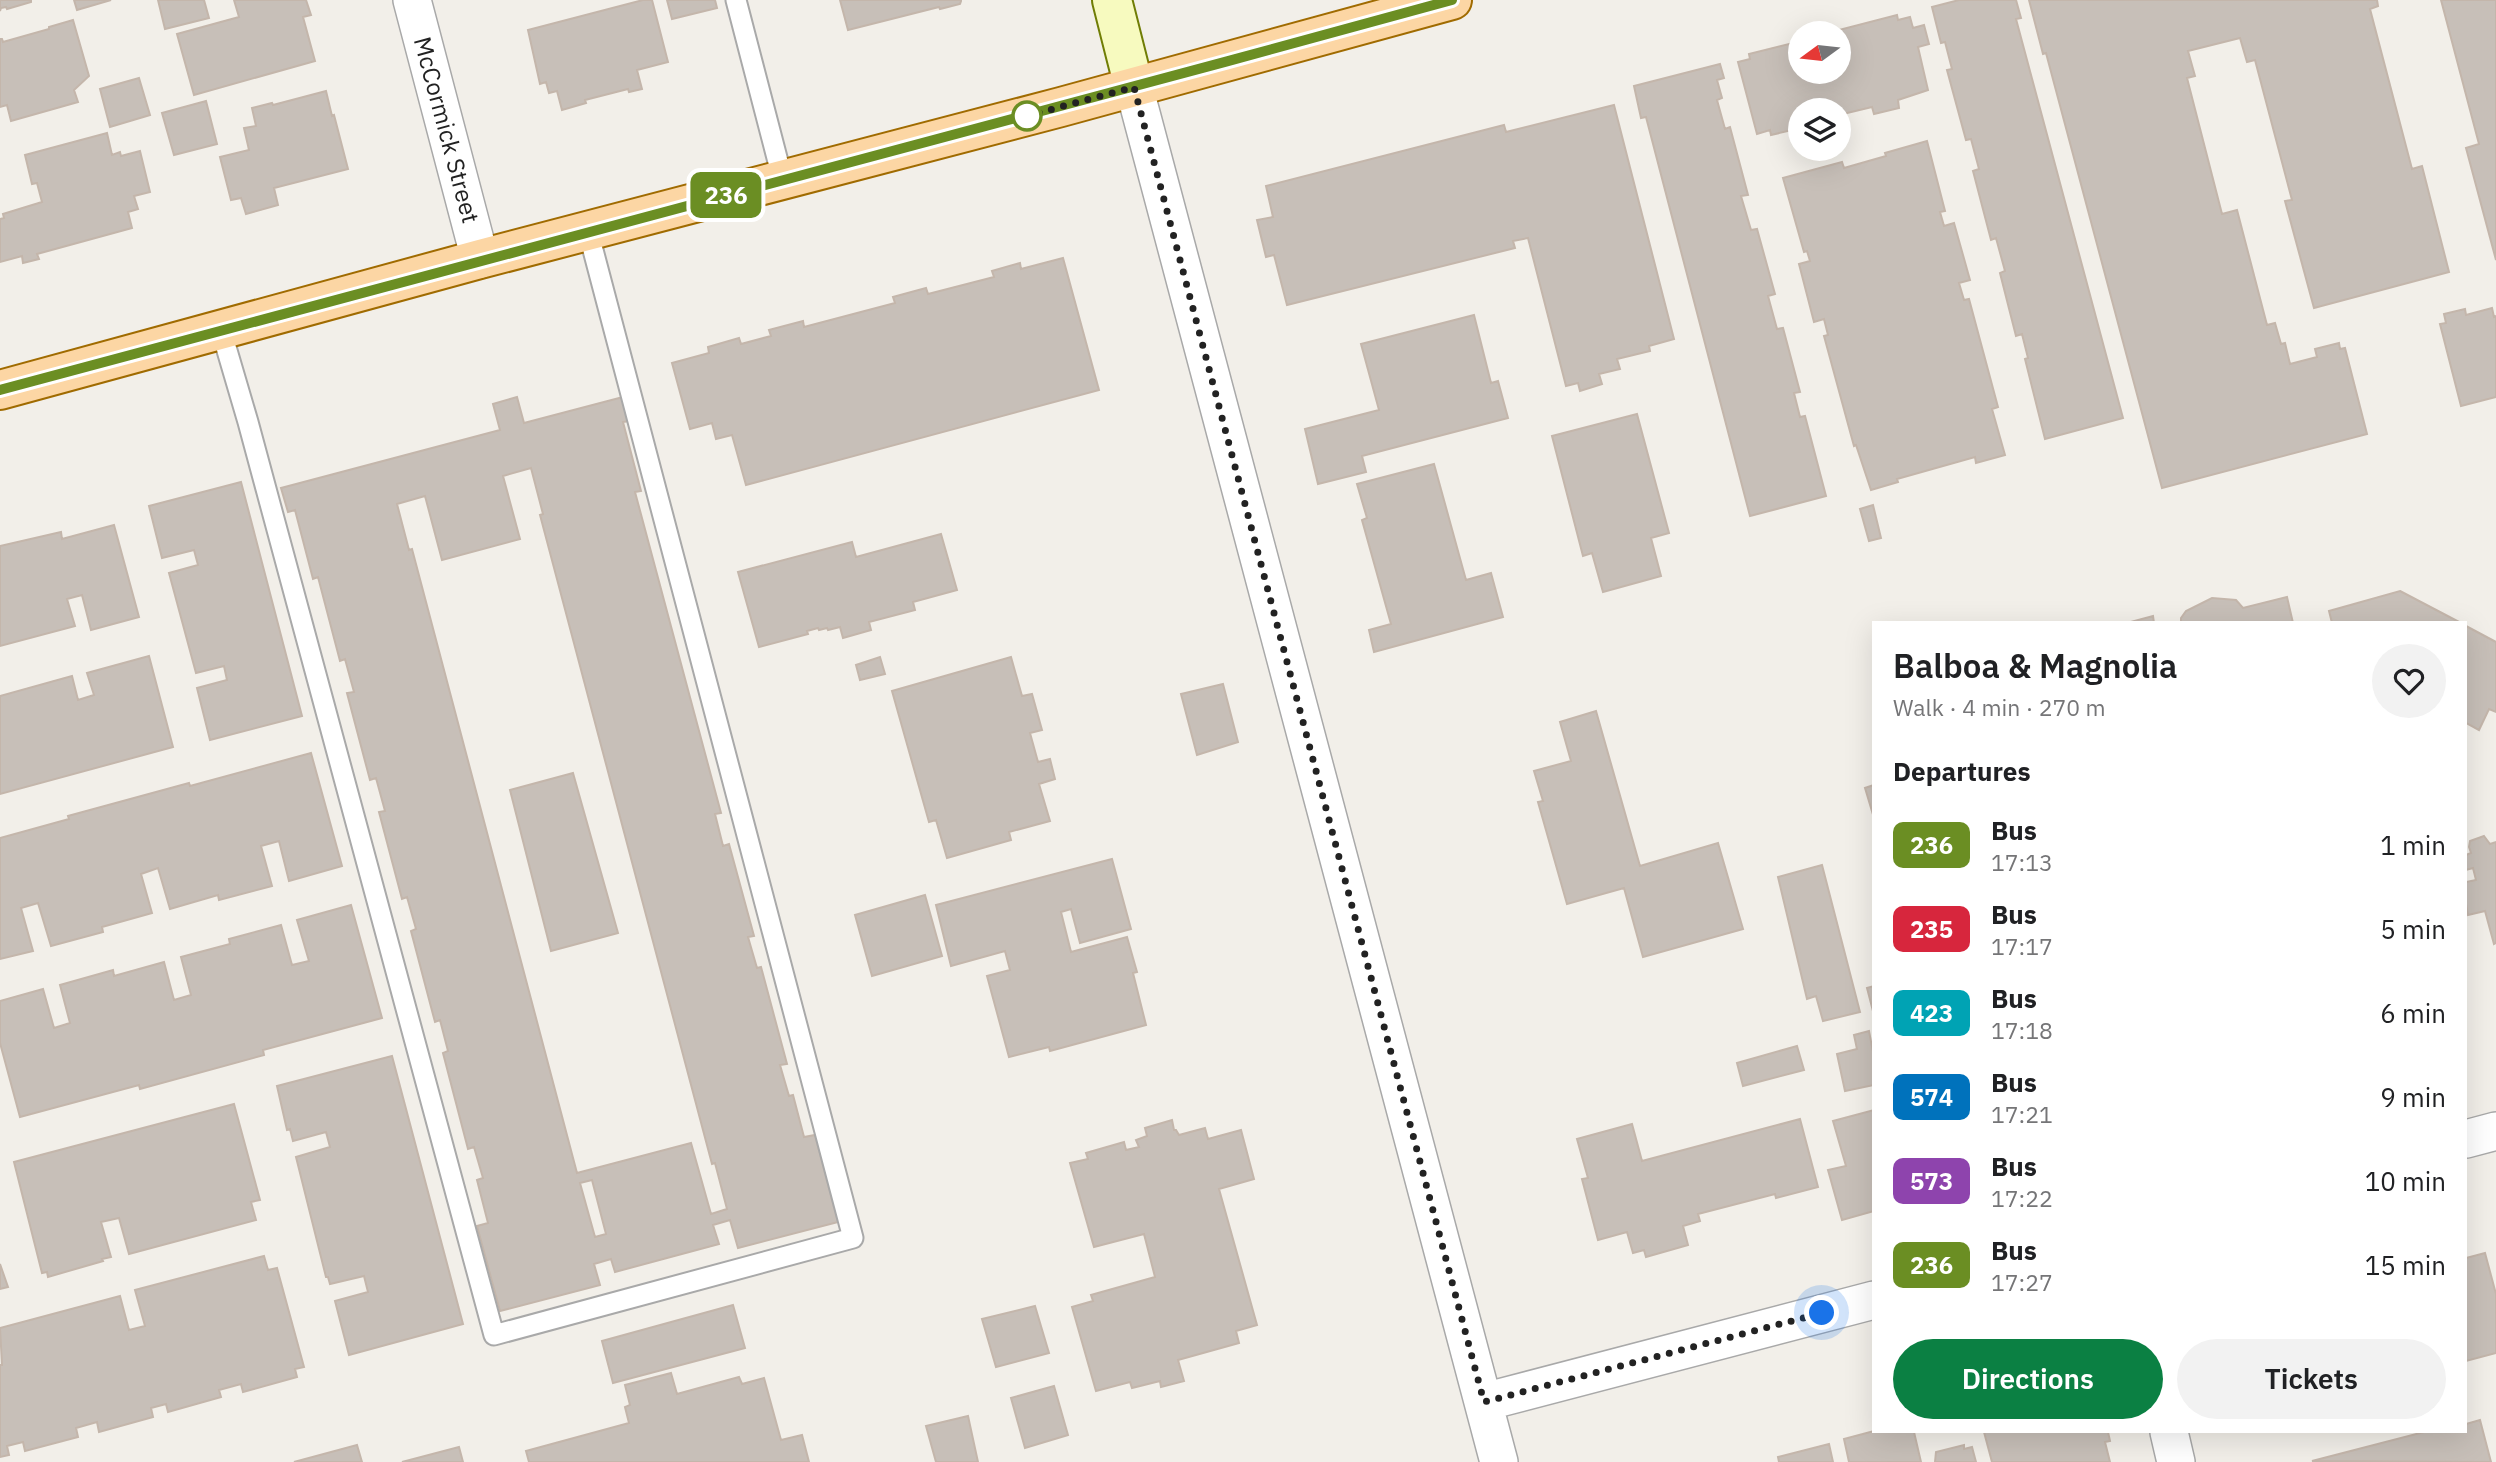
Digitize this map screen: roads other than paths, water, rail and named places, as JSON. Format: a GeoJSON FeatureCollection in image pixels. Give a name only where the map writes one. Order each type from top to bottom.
{"type":"FeatureCollection","features":[{"type":"Feature","properties":{"kind":"main road"},"geometry":{"type":"LineString","coordinates":[[1112,0],[1134,87]]}},
{"type":"Feature","properties":{"kind":"main road"},"geometry":{"type":"LineString","coordinates":[[0,390],[1452,0]]}},
{"type":"Feature","properties":{"kind":"street","name":"McCormick Street"},"geometry":{"type":"LineString","coordinates":[[412,0],[480,259]]}},
{"type":"Feature","properties":{"kind":"street"},"geometry":{"type":"LineString","coordinates":[[1134,87],[1499,1462]]}},
{"type":"Feature","properties":{"kind":"street"},"geometry":{"type":"LineString","coordinates":[[2467,1139],[2496,1131]]}},
{"type":"Feature","properties":{"kind":"street"},"geometry":{"type":"LineString","coordinates":[[1484,1402],[1872,1301]]}},
{"type":"Feature","properties":{"kind":"street"},"geometry":{"type":"LineString","coordinates":[[2169,1433],[2176,1462]]}},
{"type":"Feature","properties":{"kind":"lane"},"geometry":{"type":"LineString","coordinates":[[736,0],[783,180]]}},
{"type":"Feature","properties":{"kind":"lane"},"geometry":{"type":"LineString","coordinates":[[221,330],[494,1335],[853,1238],[588,231]]}}]}
